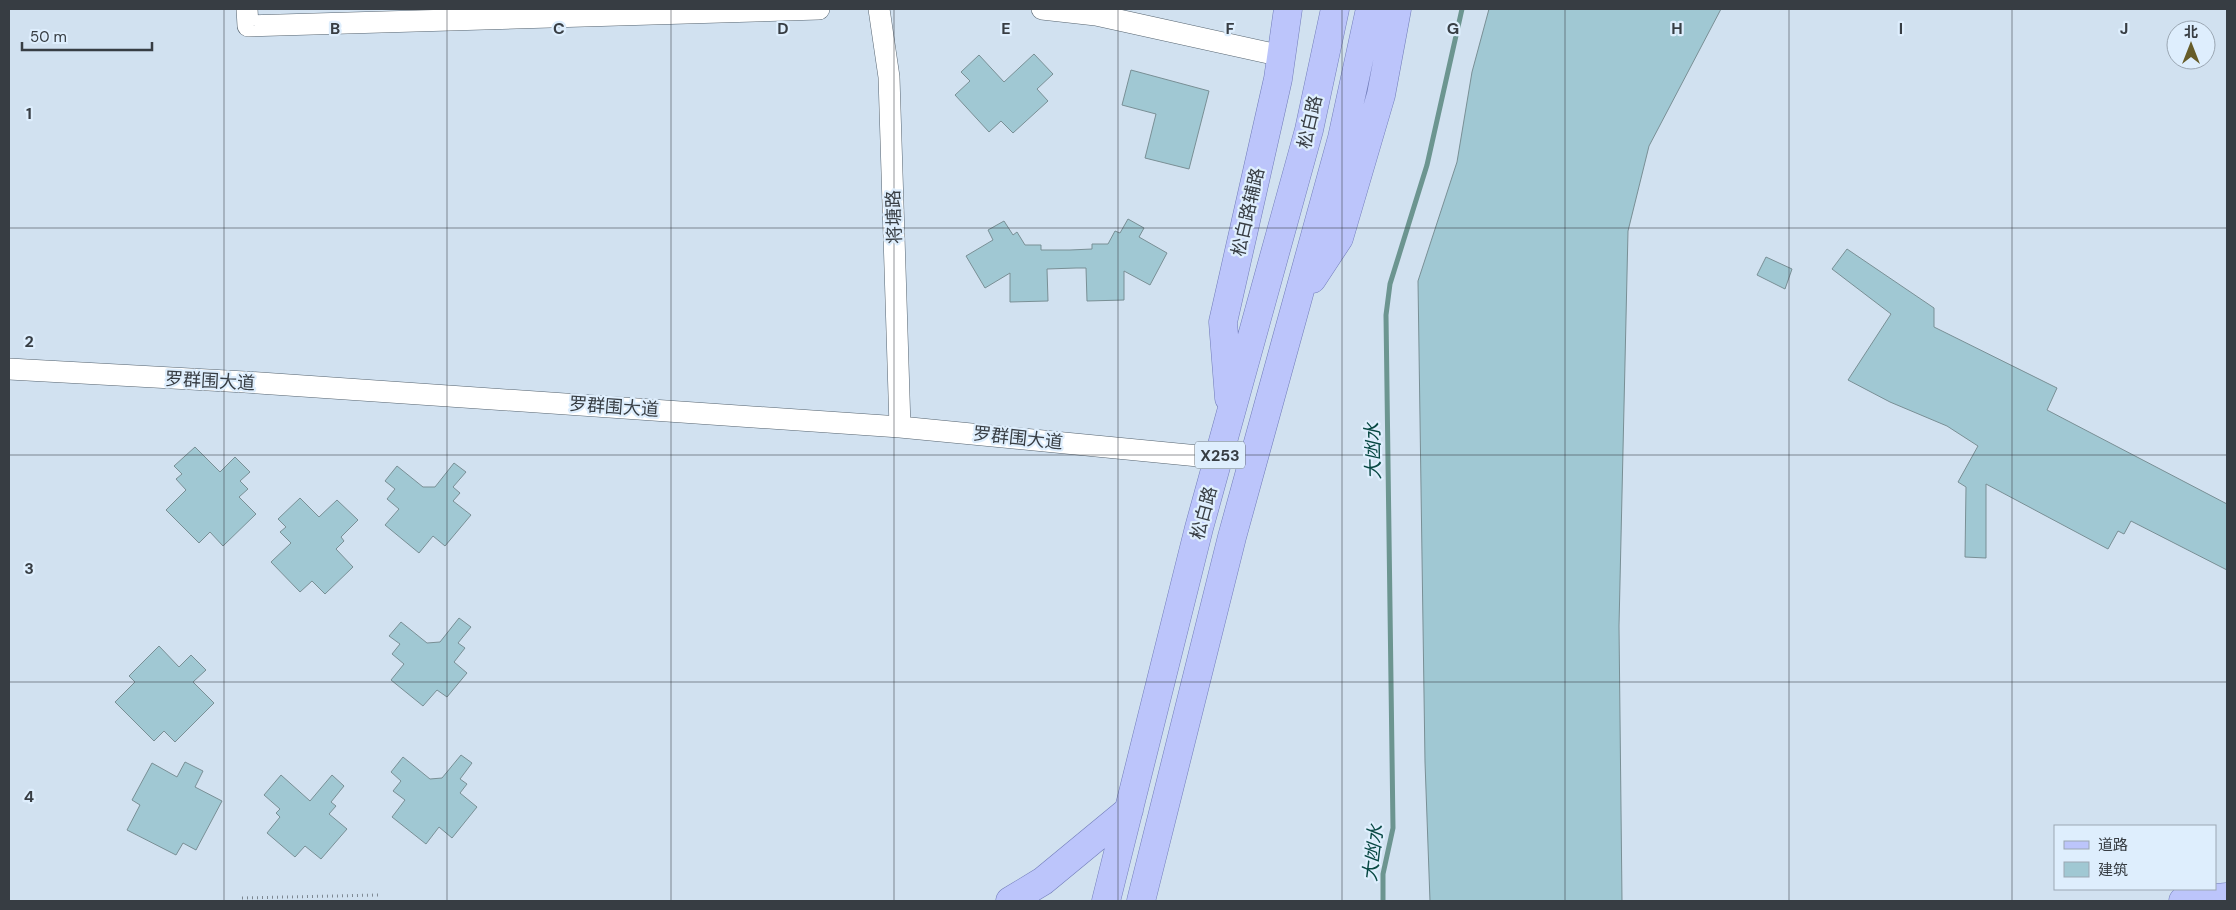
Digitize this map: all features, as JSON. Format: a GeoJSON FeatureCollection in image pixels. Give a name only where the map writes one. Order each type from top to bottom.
{"type":"FeatureCollection","features":[{"type":"Feature","properties":{"kind":"main road","name":"松白路辅路"},"geometry":{"type":"LineString","coordinates":[[1230,417],[1223,322],[1282,56],[1288,9]]}},
{"type":"Feature","properties":{"kind":"main road","name":"松白路"},"geometry":{"type":"LineString","coordinates":[[1106,901],[1197,536],[1309,130],[1335,9]]}},
{"type":"Feature","properties":{"kind":"main road","name":"松白路"},"geometry":{"type":"LineString","coordinates":[[1141,901],[1230,545],[1342,138],[1370,9]]}},
{"type":"Feature","properties":{"kind":"main road"},"geometry":{"type":"LineString","coordinates":[[1296,304],[1339,238],[1381,96],[1397,9]]}},
{"type":"Feature","properties":{"kind":"main road"},"geometry":{"type":"LineString","coordinates":[[1010,901],[1043,881],[1129,810]]}},
{"type":"Feature","properties":{"kind":"main road"},"geometry":{"type":"LineString","coordinates":[[2183,901],[2227,897]]}},
{"type":"Feature","properties":{"kind":"street"},"geometry":{"type":"LineString","coordinates":[[248,18],[818,9]]}},
{"type":"Feature","properties":{"kind":"street","name":"将塘路"},"geometry":{"type":"LineString","coordinates":[[879,9],[889,76],[900,427]]}},
{"type":"Feature","properties":{"kind":"street"},"geometry":{"type":"LineString","coordinates":[[1042,9],[1096,15],[1282,56]]}},
{"type":"Feature","properties":{"kind":"street","name":"罗群围大道"},"geometry":{"type":"LineString","coordinates":[[9,369],[255,383],[900,427],[1219,458]]}},
{"type":"Feature","properties":{"kind":"path"},"geometry":{"type":"LineString","coordinates":[[242,898],[297,899],[378,895]]}},
{"type":"Feature","properties":{"kind":"building"},"geometry":{"type":"Polygon","coordinates":[[[1489,9],[1721,9],[1649,146],[1628,231],[1619,626],[1622,901],[1430,901],[1425,762],[1418,281],[1457,162],[1472,72],[1489,9]]]}},
{"type":"Feature","properties":{"kind":"building"},"geometry":{"type":"Polygon","coordinates":[[[1034,54],[1053,74],[1037,89],[1048,101],[1013,133],[1001,121],[989,132],[955,95],[970,81],[961,72],[979,55],[1004,82],[1034,54]]]}},
{"type":"Feature","properties":{"kind":"building"},"geometry":{"type":"Polygon","coordinates":[[[1131,70],[1209,91],[1189,169],[1145,158],[1156,114],[1122,105],[1131,70]]]}},
{"type":"Feature","properties":{"kind":"building"},"geometry":{"type":"Polygon","coordinates":[[[1128,219],[1144,228],[1139,237],[1167,253],[1150,285],[1124,271],[1124,300],[1087,301],[1086,268],[1076,268],[1047,269],[1048,301],[1010,302],[1010,273],[985,288],[966,256],[993,240],[988,230],[1004,221],[1013,235],[1017,232],[1025,245],[1041,245],[1041,250],[1070,250],[1092,249],[1092,244],[1108,244],[1115,231],[1120,233],[1128,219]]]}},
{"type":"Feature","properties":{"kind":"building"},"geometry":{"type":"Polygon","coordinates":[[[1847,249],[1934,308],[1934,327],[2057,388],[2047,410],[2227,504],[2227,570],[2131,521],[2124,534],[2118,531],[2108,549],[1986,484],[1986,558],[1965,557],[1966,487],[1958,482],[1978,446],[1947,426],[1890,402],[1848,380],[1891,314],[1832,269],[1847,249]]]}},
{"type":"Feature","properties":{"kind":"building"},"geometry":{"type":"Polygon","coordinates":[[[1766,257],[1792,269],[1785,289],[1757,275],[1766,257]]]}},
{"type":"Feature","properties":{"kind":"building"},"geometry":{"type":"Polygon","coordinates":[[[195,447],[220,472],[235,457],[250,472],[240,481],[248,489],[239,497],[256,514],[223,546],[210,532],[199,543],[166,510],[186,490],[176,479],[182,474],[174,466],[195,447]]]}},
{"type":"Feature","properties":{"kind":"building"},"geometry":{"type":"Polygon","coordinates":[[[454,463],[466,472],[453,487],[460,493],[453,501],[471,515],[445,546],[433,536],[419,553],[385,525],[399,509],[387,499],[395,489],[385,481],[397,466],[423,487],[435,487],[454,463]]]}},
{"type":"Feature","properties":{"kind":"building"},"geometry":{"type":"Polygon","coordinates":[[[300,498],[319,517],[337,500],[358,520],[341,537],[344,541],[336,549],[353,567],[325,594],[312,581],[300,592],[271,562],[291,543],[280,532],[286,527],[278,519],[300,498]]]}},
{"type":"Feature","properties":{"kind":"building"},"geometry":{"type":"Polygon","coordinates":[[[459,618],[471,627],[458,643],[465,648],[454,662],[467,673],[447,697],[437,690],[423,706],[391,680],[404,664],[392,654],[400,644],[389,636],[401,622],[427,643],[440,642],[459,618]]]}},
{"type":"Feature","properties":{"kind":"building"},"geometry":{"type":"Polygon","coordinates":[[[159,646],[179,667],[191,655],[206,670],[193,682],[214,703],[175,742],[164,731],[154,741],[115,702],[135,682],[129,676],[159,646]]]}},
{"type":"Feature","properties":{"kind":"building"},"geometry":{"type":"Polygon","coordinates":[[[461,755],[472,763],[460,779],[467,784],[460,793],[477,807],[452,838],[439,827],[426,844],[392,817],[405,800],[393,791],[401,781],[391,772],[403,757],[430,779],[442,778],[461,755]]]}},
{"type":"Feature","properties":{"kind":"building"},"geometry":{"type":"Polygon","coordinates":[[[185,762],[203,771],[195,787],[222,801],[196,850],[183,843],[176,855],[127,830],[140,805],[132,800],[152,763],[177,777],[185,762]]]}},
{"type":"Feature","properties":{"kind":"building"},"geometry":{"type":"Polygon","coordinates":[[[281,775],[310,801],[332,775],[344,786],[331,802],[336,806],[329,814],[347,829],[321,859],[305,846],[295,857],[267,833],[280,817],[276,813],[280,809],[264,795],[281,775]]]}},
{"type":"Feature","properties":{"kind":"waterway","name":"大凼水"},"geometry":{"type":"LineString","coordinates":[[1383,901],[1383,874],[1393,828],[1386,315],[1390,284],[1427,165],[1462,9]]}}]}
